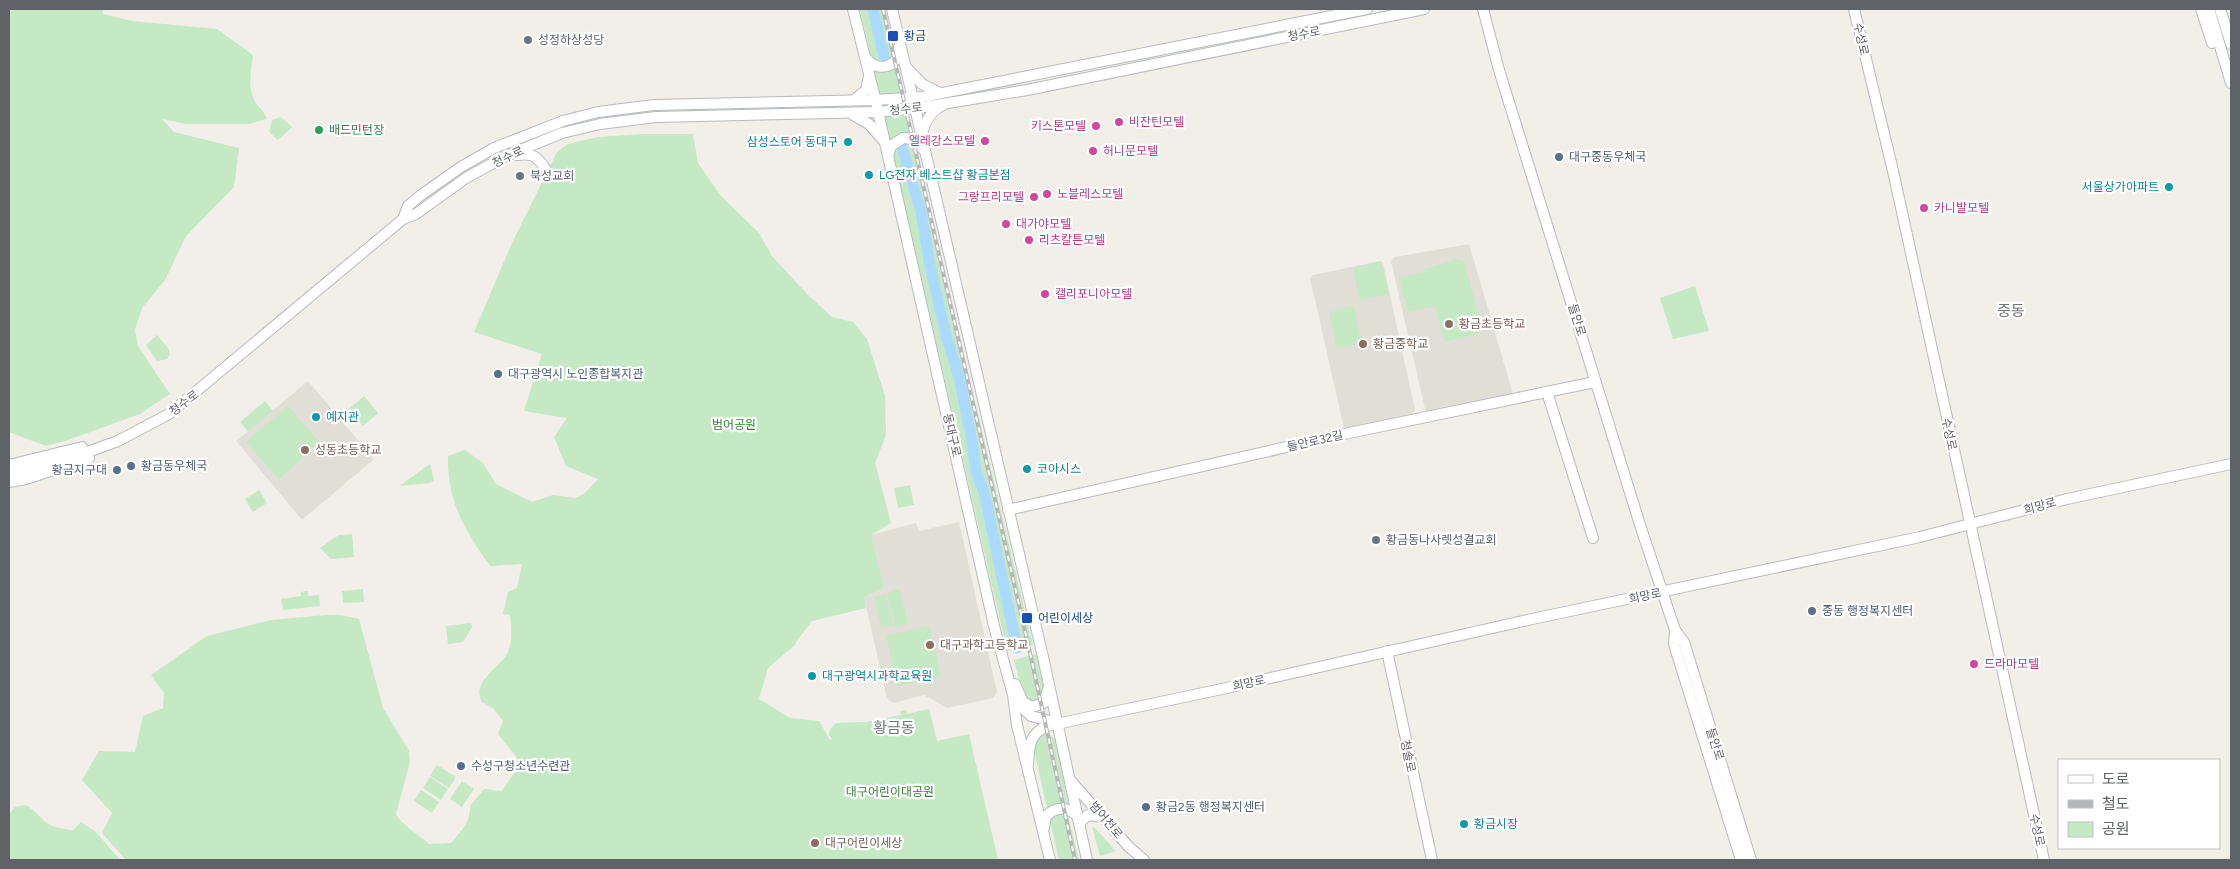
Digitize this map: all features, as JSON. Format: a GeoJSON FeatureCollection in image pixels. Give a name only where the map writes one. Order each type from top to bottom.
{"type":"FeatureCollection","features":[{"type":"Feature","properties":{"kind":"main road","name":"동대구로"},"geometry":{"type":"LineString","coordinates":[[853,9],[876,100],[1013,696],[1017,725],[1050,860]]}},
{"type":"Feature","properties":{"kind":"main road"},"geometry":{"type":"LineString","coordinates":[[892,9],[924,154],[1048,678],[1087,860]]}},
{"type":"Feature","properties":{"kind":"main road","name":"청수로"},"geometry":{"type":"LineString","coordinates":[[9,482],[26,479],[96,456],[118,441],[169,414],[403,219],[416,214],[466,178],[506,156],[562,133],[600,124],[656,117],[878,112],[913,104],[941,93],[1367,9]]}},
{"type":"Feature","properties":{"kind":"main road","name":"청수로"},"geometry":{"type":"LineString","coordinates":[[403,219],[408,206],[461,167],[494,148],[563,121],[598,112],[654,105],[854,100],[947,104],[1028,90],[1424,9]]}},
{"type":"Feature","properties":{"kind":"main road","name":"들안로"},"geometry":{"type":"LineString","coordinates":[[1483,9],[1595,382],[1661,592],[1675,630],[1684,642],[1751,860]]}},
{"type":"Feature","properties":{"kind":"main road","name":"수성로"},"geometry":{"type":"LineString","coordinates":[[1854,9],[1893,171],[2044,860]]}},
{"type":"Feature","properties":{"kind":"main road"},"geometry":{"type":"LineString","coordinates":[[2200,9],[2215,51],[2224,62],[2231,76]]}},
{"type":"Feature","properties":{"kind":"main road"},"geometry":{"type":"LineString","coordinates":[[2209,9],[2231,83]]}},
{"type":"Feature","properties":{"kind":"main road"},"geometry":{"type":"LineString","coordinates":[[2220,12],[2231,44]]}},
{"type":"Feature","properties":{"kind":"main road"},"geometry":{"type":"LineString","coordinates":[[864,55],[867,60],[877,67],[889,66],[898,58],[899,46]]}},
{"type":"Feature","properties":{"kind":"main road"},"geometry":{"type":"LineString","coordinates":[[903,59],[917,80],[936,92],[941,93]]}},
{"type":"Feature","properties":{"kind":"main road"},"geometry":{"type":"LineString","coordinates":[[854,100],[866,90],[870,75]]}},
{"type":"Feature","properties":{"kind":"main road"},"geometry":{"type":"LineString","coordinates":[[921,136],[926,122],[933,112],[947,104]]}},
{"type":"Feature","properties":{"kind":"main road"},"geometry":{"type":"LineString","coordinates":[[845,113],[858,116],[864,120],[874,128],[885,143]]}},
{"type":"Feature","properties":{"kind":"main road"},"geometry":{"type":"LineString","coordinates":[[889,160],[891,146],[903,138],[918,141],[924,154]]}},
{"type":"Feature","properties":{"kind":"main road"},"geometry":{"type":"LineString","coordinates":[[506,156],[530,153],[539,159],[545,168]]}},
{"type":"Feature","properties":{"kind":"main road","name":"들안로32길"},"geometry":{"type":"LineString","coordinates":[[1008,510],[1595,382]]}},
{"type":"Feature","properties":{"kind":"main road"},"geometry":{"type":"LineString","coordinates":[[1547,392],[1592,538]]}},
{"type":"Feature","properties":{"kind":"main road","name":"청수로"},"geometry":{"type":"LineString","coordinates":[[9,474],[79,455],[118,441]]}},
{"type":"Feature","properties":{"kind":"main road","name":"청수로"},"geometry":{"type":"LineString","coordinates":[[9,465],[92,444],[118,441]]}},
{"type":"Feature","properties":{"kind":"main road","name":"희망로"},"geometry":{"type":"LineString","coordinates":[[1058,723],[1222,689],[1387,651],[1969,524],[2068,499],[2231,464]]}},
{"type":"Feature","properties":{"kind":"main road","name":"들안로"},"geometry":{"type":"LineString","coordinates":[[1675,630],[1676,650],[1741,860]]}},
{"type":"Feature","properties":{"kind":"main road","name":"청솔로"},"geometry":{"type":"LineString","coordinates":[[1387,651],[1407,752],[1432,860]]}},
{"type":"Feature","properties":{"kind":"main road"},"geometry":{"type":"LineString","coordinates":[[1004,663],[1012,675],[1022,700],[1030,706],[1040,706],[1047,699],[1048,678]]}},
{"type":"Feature","properties":{"kind":"main road"},"geometry":{"type":"LineString","coordinates":[[1013,696],[1021,708],[1031,716],[1058,723]]}},
{"type":"Feature","properties":{"kind":"main road"},"geometry":{"type":"LineString","coordinates":[[1028,765],[1030,742],[1033,736],[1039,730],[1058,723]]}},
{"type":"Feature","properties":{"kind":"main road","name":"범어천로"},"geometry":{"type":"LineString","coordinates":[[1069,779],[1129,847],[1144,860]]}},
{"type":"Feature","properties":{"kind":"main road"},"geometry":{"type":"LineString","coordinates":[[1044,835],[1044,821],[1054,810],[1068,809],[1079,821]]}},
{"type":"Feature","properties":{"kind":"main road"},"geometry":{"type":"LineString","coordinates":[[1079,821],[1088,815],[1103,817]]}},
{"type":"Feature","properties":{"kind":"shaded area","name":"황금초등학교"},"geometry":{"type":"Polygon","coordinates":[[[1469,244],[1512,394],[1429,413],[1425,409],[1391,261],[1395,257],[1469,244]]]}},
{"type":"Feature","properties":{"kind":"shaded area","name":"황금중학교"},"geometry":{"type":"Polygon","coordinates":[[[1380,261],[1383,263],[1415,410],[1412,415],[1348,430],[1344,428],[1310,278],[1313,275],[1380,261]]]}},
{"type":"Feature","properties":{"kind":"shaded area","name":"성동초등학교"},"geometry":{"type":"Polygon","coordinates":[[[308,381],[374,459],[302,520],[236,441],[308,381]]]}},
{"type":"Feature","properties":{"kind":"shaded area","name":"대구과학고등학교"},"geometry":{"type":"Polygon","coordinates":[[[959,522],[997,692],[993,698],[947,708],[924,695],[894,703],[887,699],[864,597],[882,589],[884,586],[871,535],[916,523],[919,531],[959,522]]]}},
{"type":"Feature","properties":{"kind":"green space"},"geometry":{"type":"Polygon","coordinates":[[[9,9],[102,9],[103,14],[132,21],[217,29],[253,55],[250,80],[251,92],[267,119],[249,124],[186,124],[162,119],[174,132],[239,148],[234,187],[186,236],[165,280],[142,308],[135,330],[138,346],[170,394],[140,414],[46,446],[9,432],[9,9]]]}},
{"type":"Feature","properties":{"kind":"green space"},"geometry":{"type":"Polygon","coordinates":[[[860,9],[884,9],[924,188],[1033,645],[1007,651],[860,9]]]}},
{"type":"Feature","properties":{"kind":"green space"},"geometry":{"type":"Polygon","coordinates":[[[281,117],[292,127],[278,140],[269,132],[272,120],[281,117]]]}},
{"type":"Feature","properties":{"kind":"green space","name":"범어공원"},"geometry":{"type":"Polygon","coordinates":[[[644,134],[693,134],[698,163],[721,196],[759,233],[772,256],[807,294],[832,317],[853,322],[867,339],[885,396],[886,435],[875,463],[891,523],[871,535],[884,586],[882,589],[864,597],[866,608],[812,621],[796,644],[768,668],[759,699],[790,718],[819,721],[830,740],[832,739],[829,735],[830,729],[836,723],[866,722],[901,715],[900,711],[906,710],[907,714],[929,709],[937,741],[969,734],[998,860],[126,860],[102,833],[112,813],[82,780],[99,751],[135,752],[143,716],[163,708],[164,693],[151,675],[207,636],[271,620],[326,615],[341,615],[359,619],[383,708],[409,751],[410,762],[396,814],[406,826],[429,844],[451,843],[467,822],[470,806],[484,789],[502,791],[521,763],[498,734],[503,721],[493,708],[482,702],[480,688],[487,676],[503,660],[509,650],[511,635],[510,615],[503,614],[508,592],[517,588],[522,564],[490,566],[465,528],[454,502],[448,472],[448,456],[465,450],[483,463],[496,484],[532,502],[553,495],[575,498],[585,493],[598,479],[566,466],[554,437],[567,418],[524,411],[542,354],[474,332],[512,243],[557,152],[568,144],[598,137],[644,134]]]}},
{"type":"Feature","properties":{"kind":"green space"},"geometry":{"type":"Polygon","coordinates":[[[1458,259],[1464,261],[1482,327],[1479,333],[1445,342],[1428,283],[1434,306],[1408,312],[1399,278],[1425,272],[1424,269],[1458,259]]]}},
{"type":"Feature","properties":{"kind":"green space"},"geometry":{"type":"Polygon","coordinates":[[[1381,261],[1389,294],[1360,300],[1353,268],[1381,261]]]}},
{"type":"Feature","properties":{"kind":"green space"},"geometry":{"type":"Polygon","coordinates":[[[1695,286],[1709,331],[1673,339],[1660,298],[1695,286]]]}},
{"type":"Feature","properties":{"kind":"green space"},"geometry":{"type":"Polygon","coordinates":[[[1353,306],[1362,343],[1337,349],[1329,312],[1353,306]]]}},
{"type":"Feature","properties":{"kind":"green space"},"geometry":{"type":"Polygon","coordinates":[[[157,335],[168,348],[170,354],[167,359],[157,361],[146,345],[157,335]]]}},
{"type":"Feature","properties":{"kind":"green space"},"geometry":{"type":"Polygon","coordinates":[[[364,396],[378,413],[363,426],[349,409],[364,396]]]}},
{"type":"Feature","properties":{"kind":"green space"},"geometry":{"type":"Polygon","coordinates":[[[265,401],[273,411],[248,431],[240,422],[265,401]]]}},
{"type":"Feature","properties":{"kind":"green space"},"geometry":{"type":"Polygon","coordinates":[[[288,406],[320,443],[279,479],[246,442],[288,406]]]}},
{"type":"Feature","properties":{"kind":"green space"},"geometry":{"type":"Polygon","coordinates":[[[430,464],[434,480],[430,483],[399,486],[430,464]]]}},
{"type":"Feature","properties":{"kind":"green space"},"geometry":{"type":"Polygon","coordinates":[[[910,485],[914,505],[898,508],[894,488],[910,485]]]}},
{"type":"Feature","properties":{"kind":"green space"},"geometry":{"type":"Polygon","coordinates":[[[259,490],[267,503],[253,512],[245,499],[259,490]]]}},
{"type":"Feature","properties":{"kind":"green space"},"geometry":{"type":"Polygon","coordinates":[[[352,534],[354,557],[331,559],[320,548],[339,535],[352,534]]]}},
{"type":"Feature","properties":{"kind":"green space"},"geometry":{"type":"Polygon","coordinates":[[[363,589],[364,602],[343,603],[342,591],[363,589]]]}},
{"type":"Feature","properties":{"kind":"green space"},"geometry":{"type":"Polygon","coordinates":[[[900,589],[908,624],[895,627],[887,593],[900,589]]]}},
{"type":"Feature","properties":{"kind":"green space"},"geometry":{"type":"Polygon","coordinates":[[[308,591],[308,596],[319,595],[320,606],[283,610],[281,599],[301,596],[301,592],[308,591]]]}},
{"type":"Feature","properties":{"kind":"green space"},"geometry":{"type":"Polygon","coordinates":[[[886,594],[893,625],[881,628],[874,597],[886,594]]]}},
{"type":"Feature","properties":{"kind":"green space"},"geometry":{"type":"Polygon","coordinates":[[[471,623],[472,627],[463,642],[448,644],[446,626],[471,623]]]}},
{"type":"Feature","properties":{"kind":"green space"},"geometry":{"type":"Polygon","coordinates":[[[929,626],[941,676],[897,686],[886,636],[929,626]]]}},
{"type":"Feature","properties":{"kind":"green space"},"geometry":{"type":"Polygon","coordinates":[[[1036,654],[1046,695],[1040,704],[1024,700],[1014,660],[1036,654]]]}},
{"type":"Feature","properties":{"kind":"green space"},"geometry":{"type":"Polygon","coordinates":[[[1042,735],[1050,735],[1057,741],[1069,808],[1056,804],[1048,812],[1033,746],[1042,735]]]}},
{"type":"Feature","properties":{"kind":"green space"},"geometry":{"type":"Polygon","coordinates":[[[437,765],[456,777],[449,788],[430,776],[437,765]]]}},
{"type":"Feature","properties":{"kind":"green space"},"geometry":{"type":"Polygon","coordinates":[[[430,777],[448,789],[441,800],[423,788],[430,777]]]}},
{"type":"Feature","properties":{"kind":"green space"},"geometry":{"type":"Polygon","coordinates":[[[462,781],[474,789],[462,807],[450,799],[462,781]]]}},
{"type":"Feature","properties":{"kind":"green space"},"geometry":{"type":"Polygon","coordinates":[[[421,790],[439,802],[432,813],[414,801],[421,790]]]}},
{"type":"Feature","properties":{"kind":"green space"},"geometry":{"type":"Polygon","coordinates":[[[26,805],[45,822],[55,827],[73,830],[81,822],[96,832],[120,860],[9,860],[9,815],[15,807],[26,805]]]}},
{"type":"Feature","properties":{"kind":"green space"},"geometry":{"type":"Polygon","coordinates":[[[1054,813],[1065,813],[1068,816],[1079,860],[1059,860],[1050,821],[1054,813]]]}},
{"type":"Feature","properties":{"kind":"green space"},"geometry":{"type":"Polygon","coordinates":[[[1092,827],[1095,828],[1116,851],[1100,856],[1092,827]]]}},
{"type":"Feature","properties":{"kind":"waterway"},"geometry":{"type":"LineString","coordinates":[[873,9],[885,60]]}},
{"type":"Feature","properties":{"kind":"waterway"},"geometry":{"type":"LineString","coordinates":[[902,147],[921,212],[930,266],[947,339],[959,377],[972,441],[976,472],[984,492],[1017,648]]}},
{"type":"Feature","properties":{"kind":"railway"},"geometry":{"type":"LineString","coordinates":[[883,9],[1030,653],[1075,860]]}},
{"type":"Feature","properties":{"kind":"place","name":"황금"},"geometry":{"type":"Point","coordinates":[893,36]}},
{"type":"Feature","properties":{"kind":"place","name":"성정하상성당"},"geometry":{"type":"Point","coordinates":[528,40]}},
{"type":"Feature","properties":{"kind":"place","name":"비잔틴모텔"},"geometry":{"type":"Point","coordinates":[1119,122]}},
{"type":"Feature","properties":{"kind":"place","name":"키스톤모텔"},"geometry":{"type":"Point","coordinates":[1096,126]}},
{"type":"Feature","properties":{"kind":"place","name":"배드민턴장"},"geometry":{"type":"Point","coordinates":[319,130]}},
{"type":"Feature","properties":{"kind":"place","name":"엘레강스모텔"},"geometry":{"type":"Point","coordinates":[985,141]}},
{"type":"Feature","properties":{"kind":"place","name":"삼성스토어 동대구"},"geometry":{"type":"Point","coordinates":[848,142]}},
{"type":"Feature","properties":{"kind":"place","name":"허니문모텔"},"geometry":{"type":"Point","coordinates":[1093,151]}},
{"type":"Feature","properties":{"kind":"place","name":"대구중동우체국"},"geometry":{"type":"Point","coordinates":[1559,157]}},
{"type":"Feature","properties":{"kind":"place","name":"LG전자 베스트샵 황금본점"},"geometry":{"type":"Point","coordinates":[869,175]}},
{"type":"Feature","properties":{"kind":"place","name":"북성교회"},"geometry":{"type":"Point","coordinates":[520,176]}},
{"type":"Feature","properties":{"kind":"place","name":"서울상가아파트"},"geometry":{"type":"Point","coordinates":[2169,187]}},
{"type":"Feature","properties":{"kind":"place","name":"노블레스모텔"},"geometry":{"type":"Point","coordinates":[1047,194]}},
{"type":"Feature","properties":{"kind":"place","name":"그랑프리모텔"},"geometry":{"type":"Point","coordinates":[1034,197]}},
{"type":"Feature","properties":{"kind":"place","name":"카니발모텔"},"geometry":{"type":"Point","coordinates":[1924,208]}},
{"type":"Feature","properties":{"kind":"place","name":"대가야모텔"},"geometry":{"type":"Point","coordinates":[1006,224]}},
{"type":"Feature","properties":{"kind":"place","name":"리츠칼튼모텔"},"geometry":{"type":"Point","coordinates":[1029,240]}},
{"type":"Feature","properties":{"kind":"place","name":"캘리포니아모텔"},"geometry":{"type":"Point","coordinates":[1045,294]}},
{"type":"Feature","properties":{"kind":"place","name":"황금초등학교"},"geometry":{"type":"Point","coordinates":[1449,324]}},
{"type":"Feature","properties":{"kind":"place","name":"황금중학교"},"geometry":{"type":"Point","coordinates":[1363,344]}},
{"type":"Feature","properties":{"kind":"place","name":"대구광역시 노인종합복지관"},"geometry":{"type":"Point","coordinates":[498,374]}},
{"type":"Feature","properties":{"kind":"place","name":"예지관"},"geometry":{"type":"Point","coordinates":[316,417]}},
{"type":"Feature","properties":{"kind":"place","name":"성동초등학교"},"geometry":{"type":"Point","coordinates":[305,450]}},
{"type":"Feature","properties":{"kind":"place","name":"황금동우체국"},"geometry":{"type":"Point","coordinates":[131,466]}},
{"type":"Feature","properties":{"kind":"place","name":"코아시스"},"geometry":{"type":"Point","coordinates":[1027,469]}},
{"type":"Feature","properties":{"kind":"place","name":"황금지구대"},"geometry":{"type":"Point","coordinates":[117,470]}},
{"type":"Feature","properties":{"kind":"place","name":"황금동나사렛성결교회"},"geometry":{"type":"Point","coordinates":[1376,540]}},
{"type":"Feature","properties":{"kind":"place","name":"중동 행정복지센터"},"geometry":{"type":"Point","coordinates":[1812,611]}},
{"type":"Feature","properties":{"kind":"place","name":"어린이세상"},"geometry":{"type":"Point","coordinates":[1027,618]}},
{"type":"Feature","properties":{"kind":"place","name":"대구과학고등학교"},"geometry":{"type":"Point","coordinates":[930,645]}},
{"type":"Feature","properties":{"kind":"place","name":"드라마모텔"},"geometry":{"type":"Point","coordinates":[1974,664]}},
{"type":"Feature","properties":{"kind":"place","name":"대구광역시과학교육원"},"geometry":{"type":"Point","coordinates":[812,676]}},
{"type":"Feature","properties":{"kind":"place","name":"수성구청소년수련관"},"geometry":{"type":"Point","coordinates":[461,766]}},
{"type":"Feature","properties":{"kind":"place","name":"황금2동 행정복지센터"},"geometry":{"type":"Point","coordinates":[1146,807]}},
{"type":"Feature","properties":{"kind":"place","name":"황금시장"},"geometry":{"type":"Point","coordinates":[1464,824]}},
{"type":"Feature","properties":{"kind":"place","name":"대구어린이세상"},"geometry":{"type":"Point","coordinates":[815,843]}},
{"type":"Feature","properties":{"kind":"district","name":"중동"},"geometry":{"type":"Point","coordinates":[2011,311]}},
{"type":"Feature","properties":{"kind":"district","name":"황금동"},"geometry":{"type":"Point","coordinates":[894,728]}},
{"type":"Feature","properties":{"kind":"park label","name":"대구어린이대공원"},"geometry":{"type":"Point","coordinates":[890,792]}}]}
